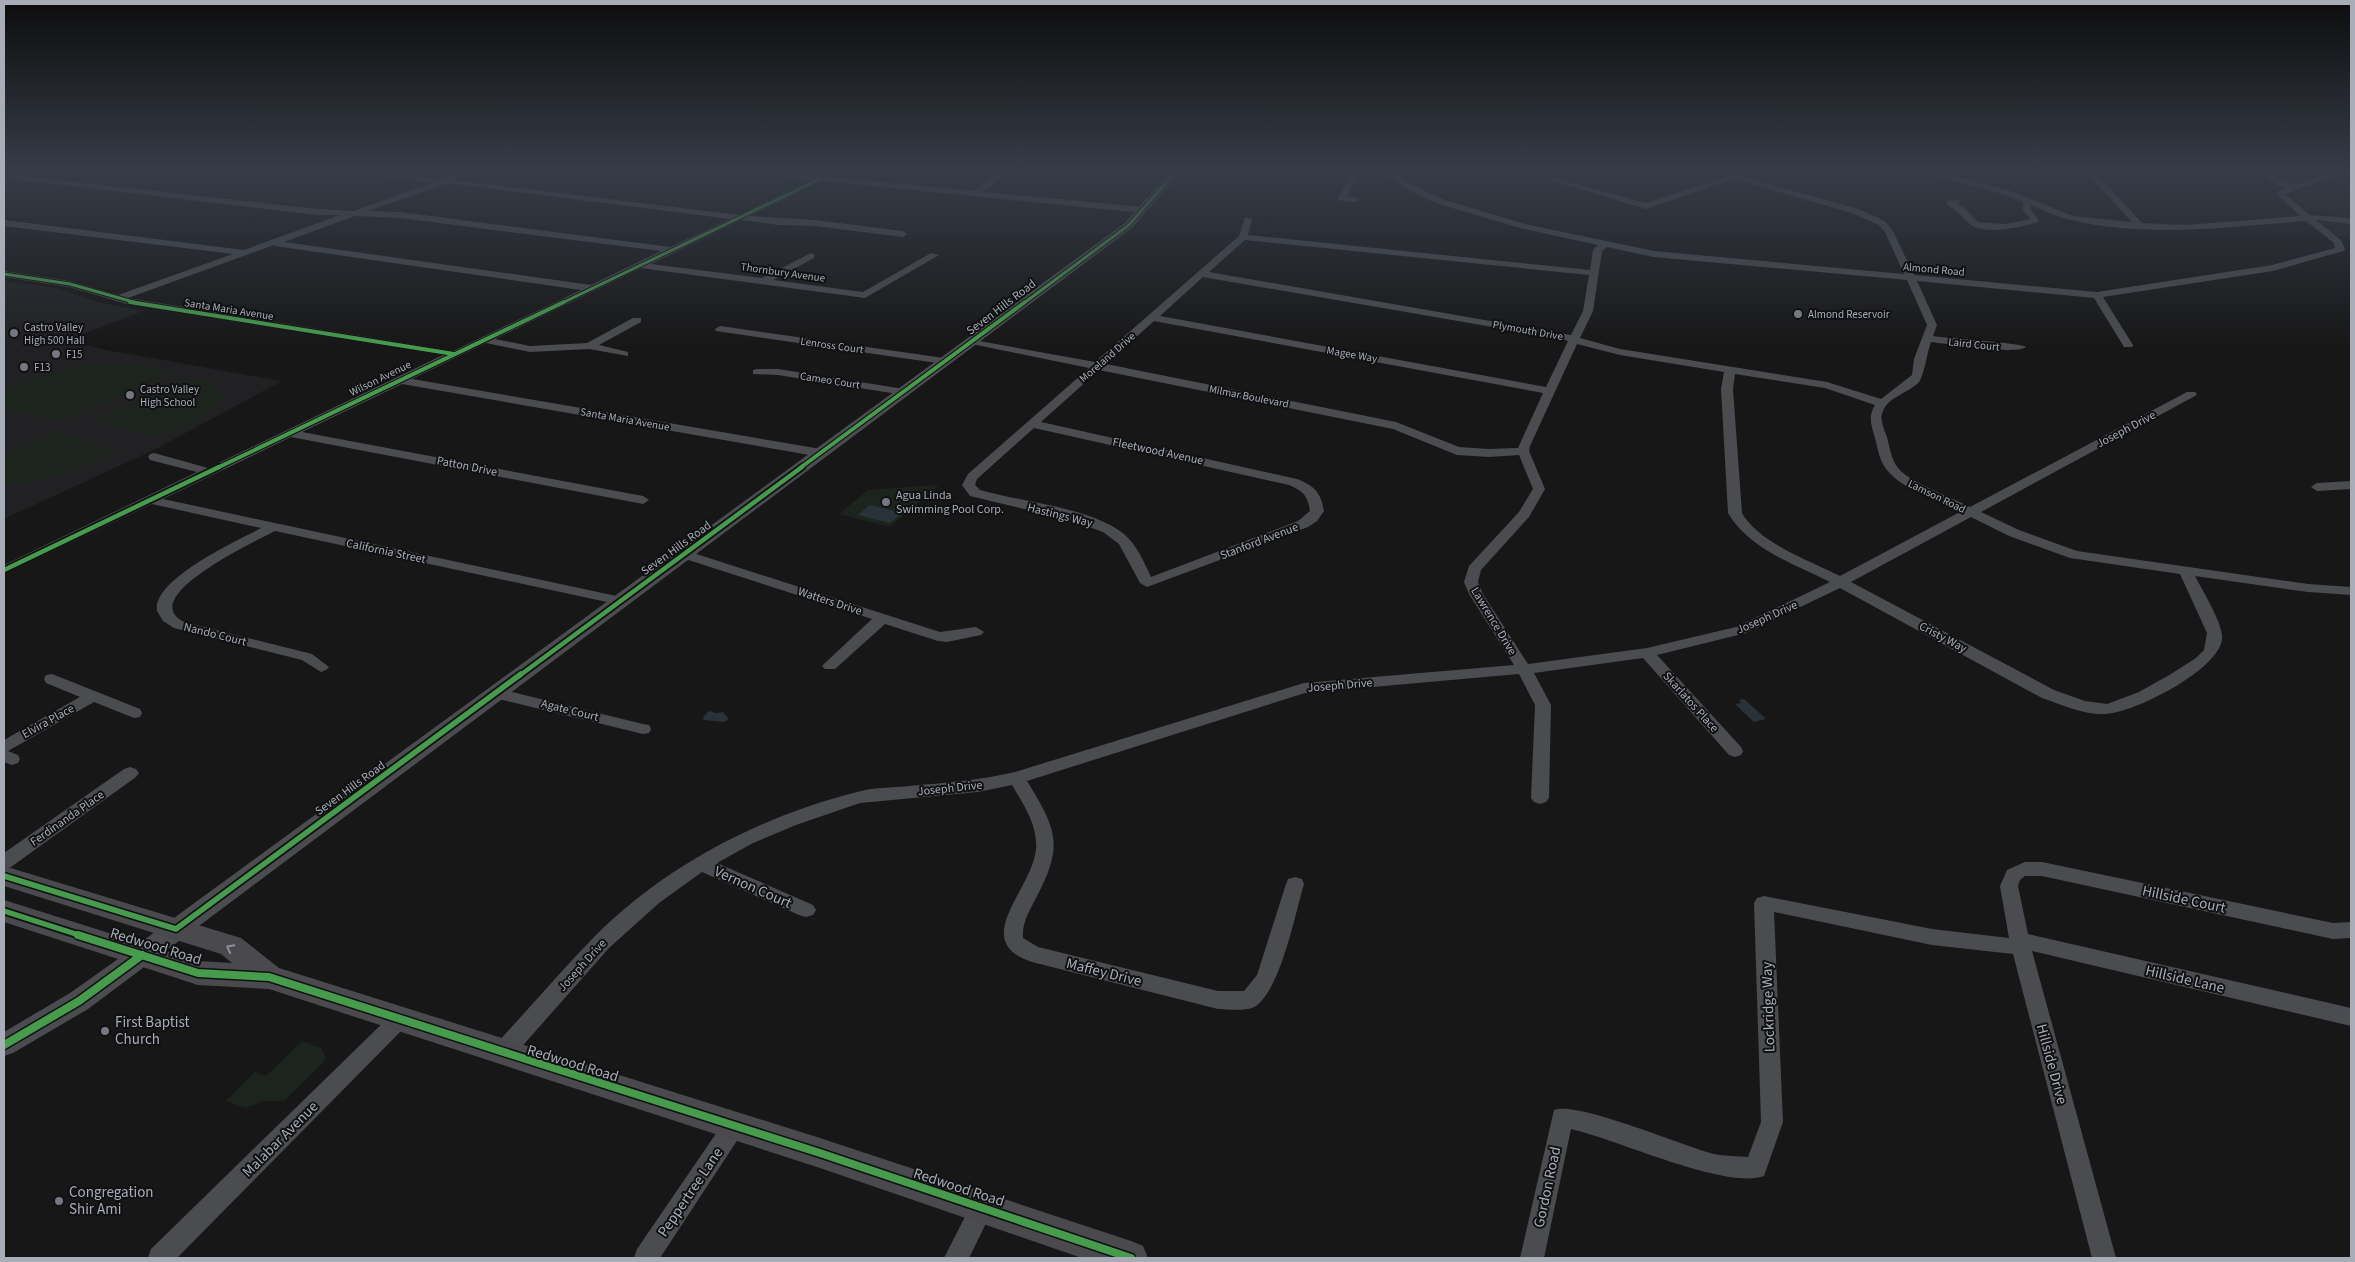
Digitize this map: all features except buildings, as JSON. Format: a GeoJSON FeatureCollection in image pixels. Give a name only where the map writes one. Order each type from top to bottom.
{"type":"FeatureCollection","features":[{"type":"Feature","properties":{"kind":"main road","name":"Redwood Road"},"geometry":{"type":"LineString","coordinates":[[4,876],[231,946],[269,977]]}},
{"type":"Feature","properties":{"kind":"main road","name":"Redwood Road"},"geometry":{"type":"LineString","coordinates":[[4,911],[198,973],[269,977],[734,1126],[1131,1258]]}},
{"type":"Feature","properties":{"kind":"street"},"geometry":{"type":"LineString","coordinates":[[53,229],[244,252]]}},
{"type":"Feature","properties":{"kind":"street"},"geometry":{"type":"LineString","coordinates":[[119,298],[311,229]]}},
{"type":"Feature","properties":{"kind":"street"},"geometry":{"type":"LineString","coordinates":[[508,229],[671,250]]}},
{"type":"Feature","properties":{"kind":"street","name":"Wilson Avenue"},"geometry":{"type":"LineString","coordinates":[[4,570],[715,229]]}},
{"type":"Feature","properties":{"kind":"street"},"geometry":{"type":"LineString","coordinates":[[854,229],[903,234]]}},
{"type":"Feature","properties":{"kind":"street","name":"Seven Hills Road"},"geometry":{"type":"LineString","coordinates":[[4,1045],[79,1000],[142,955],[1124,229]]}},
{"type":"Feature","properties":{"kind":"street"},"geometry":{"type":"LineString","coordinates":[[1245,229],[1243,237],[1594,273]]}},
{"type":"Feature","properties":{"kind":"street","name":"Almond Road"},"geometry":{"type":"LineString","coordinates":[[1537,229],[1654,254],[2096,295],[2273,268],[2351,246]]}},
{"type":"Feature","properties":{"kind":"street"},"geometry":{"type":"LineString","coordinates":[[1882,403],[1918,375],[1919,359],[1932,325],[1887,229]]}},
{"type":"Feature","properties":{"kind":"street"},"geometry":{"type":"LineString","coordinates":[[2321,229],[2338,242],[2340,250]]}},
{"type":"Feature","properties":{"kind":"street","name":"Moreland Drive"},"geometry":{"type":"LineString","coordinates":[[975,493],[968,485],[972,477],[1243,237]]}},
{"type":"Feature","properties":{"kind":"street"},"geometry":{"type":"LineString","coordinates":[[272,243],[590,288]]}},
{"type":"Feature","properties":{"kind":"street"},"geometry":{"type":"LineString","coordinates":[[1523,451],[1588,311],[1598,250],[1606,243]]}},
{"type":"Feature","properties":{"kind":"street","name":"Thornbury Avenue"},"geometry":{"type":"LineString","coordinates":[[639,265],[865,295],[934,255]]}},
{"type":"Feature","properties":{"kind":"street"},"geometry":{"type":"LineString","coordinates":[[762,282],[811,256]]}},
{"type":"Feature","properties":{"kind":"street","name":"Santa Maria Avenue"},"geometry":{"type":"LineString","coordinates":[[4,274],[70,284],[119,298],[212,316],[454,354]]}},
{"type":"Feature","properties":{"kind":"street","name":"Plymouth Drive"},"geometry":{"type":"LineString","coordinates":[[1202,274],[1564,336],[1605,349],[1827,385],[1882,403]]}},
{"type":"Feature","properties":{"kind":"street"},"geometry":{"type":"LineString","coordinates":[[2096,295],[2128,345]]}},
{"type":"Feature","properties":{"kind":"street","name":"Magee Way"},"geometry":{"type":"LineString","coordinates":[[1153,318],[1551,391]]}},
{"type":"Feature","properties":{"kind":"street"},"geometry":{"type":"LineString","coordinates":[[589,346],[637,320]]}},
{"type":"Feature","properties":{"kind":"street","name":"Lenross Court"},"geometry":{"type":"LineString","coordinates":[[720,329],[944,362]]}},
{"type":"Feature","properties":{"kind":"street","name":"Laird Court"},"geometry":{"type":"LineString","coordinates":[[1928,339],[2001,347],[2021,347]]}},
{"type":"Feature","properties":{"kind":"street"},"geometry":{"type":"LineString","coordinates":[[486,340],[530,349],[589,346],[624,354]]}},
{"type":"Feature","properties":{"kind":"street","name":"Milmar Boulevard"},"geometry":{"type":"LineString","coordinates":[[972,341],[1396,426],[1458,451],[1489,453],[1523,451]]}},
{"type":"Feature","properties":{"kind":"street","name":"Cristy Way"},"geometry":{"type":"LineString","coordinates":[[1730,370],[1727,389],[1734,503],[1738,519],[1749,532],[1765,544],[1841,582],[2048,694],[2072,703],[2108,709],[2139,697],[2201,662],[2209,654],[2214,644],[2215,633],[2186,572]]}},
{"type":"Feature","properties":{"kind":"street","name":"Cameo Court"},"geometry":{"type":"LineString","coordinates":[[757,372],[778,372],[904,392]]}},
{"type":"Feature","properties":{"kind":"street","name":"Santa Maria Avenue"},"geometry":{"type":"LineString","coordinates":[[400,380],[821,453]]}},
{"type":"Feature","properties":{"kind":"street","name":"Joseph Drive"},"geometry":{"type":"LineString","coordinates":[[502,1053],[602,942],[652,898],[700,863],[747,838],[790,820],[859,797],[978,786],[1016,778],[1304,688],[1524,669],[1647,653],[1741,630],[1841,582],[2191,394]]}},
{"type":"Feature","properties":{"kind":"street","name":"Lamson Road"},"geometry":{"type":"LineString","coordinates":[[1882,403],[1876,412],[1876,420],[1886,457],[1892,469],[1912,485],[2044,545],[2076,555],[2186,572],[2308,588],[2351,591]]}},
{"type":"Feature","properties":{"kind":"street","name":"Fleetwood Avenue"},"geometry":{"type":"LineString","coordinates":[[1032,424],[1283,478]]}},
{"type":"Feature","properties":{"kind":"street","name":"Patton Drive"},"geometry":{"type":"LineString","coordinates":[[290,433],[643,500]]}},
{"type":"Feature","properties":{"kind":"street","name":"Lawrence Drive"},"geometry":{"type":"LineString","coordinates":[[1523,451],[1538,483],[1538,489],[1524,514],[1474,569],[1471,582],[1476,594],[1524,669],[1543,705],[1540,798]]}},
{"type":"Feature","properties":{"kind":"street"},"geometry":{"type":"LineString","coordinates":[[154,457],[210,472]]}},
{"type":"Feature","properties":{"kind":"street","name":"Stanford Avenue"},"geometry":{"type":"LineString","coordinates":[[1147,583],[1303,524],[1312,518],[1317,511],[1315,497],[1303,486],[1283,478]]}},
{"type":"Feature","properties":{"kind":"street"},"geometry":{"type":"LineString","coordinates":[[2317,487],[2351,485]]}},
{"type":"Feature","properties":{"kind":"street","name":"Hastings Way"},"geometry":{"type":"LineString","coordinates":[[975,493],[1086,520],[1109,530],[1120,538],[1147,583]]}},
{"type":"Feature","properties":{"kind":"street","name":"California Street"},"geometry":{"type":"LineString","coordinates":[[151,500],[621,600]]}},
{"type":"Feature","properties":{"kind":"street","name":"Nando Court"},"geometry":{"type":"LineString","coordinates":[[272,526],[179,584],[165,599],[163,611],[166,617],[179,625],[307,656],[321,667]]}},
{"type":"Feature","properties":{"kind":"street","name":"Watters Drive"},"geometry":{"type":"LineString","coordinates":[[684,554],[938,636],[947,637],[976,632]]}},
{"type":"Feature","properties":{"kind":"street"},"geometry":{"type":"LineString","coordinates":[[830,666],[882,618]]}},
{"type":"Feature","properties":{"kind":"street","name":"Skarlatos Place"},"geometry":{"type":"LineString","coordinates":[[1647,653],[1735,751]]}},
{"type":"Feature","properties":{"kind":"street","name":"Elvira Place"},"geometry":{"type":"LineString","coordinates":[[52,680],[134,713]]}},
{"type":"Feature","properties":{"kind":"street","name":"Agate Court"},"geometry":{"type":"LineString","coordinates":[[496,693],[643,728]]}},
{"type":"Feature","properties":{"kind":"street","name":"Elvira Place"},"geometry":{"type":"LineString","coordinates":[[7,754],[93,696]]}},
{"type":"Feature","properties":{"kind":"street","name":"Ferdinanda Place"},"geometry":{"type":"LineString","coordinates":[[4,862],[130,773]]}},
{"type":"Feature","properties":{"kind":"street","name":"Maffey Drive"},"geometry":{"type":"LineString","coordinates":[[1016,778],[1042,821],[1047,851],[1030,892],[1012,925],[1014,942],[1032,954],[1218,1000],[1249,1000],[1266,978],[1295,884]]}},
{"type":"Feature","properties":{"kind":"street","name":"Vernon Court"},"geometry":{"type":"LineString","coordinates":[[700,863],[806,910]]}},
{"type":"Feature","properties":{"kind":"street","name":"Hillside Court"},"geometry":{"type":"LineString","coordinates":[[2017,871],[2042,869],[2333,930],[2351,930]]}},
{"type":"Feature","properties":{"kind":"street","name":"Hillside Drive"},"geometry":{"type":"LineString","coordinates":[[2017,871],[2010,877],[2009,886],[2020,944],[2104,1258]]}},
{"type":"Feature","properties":{"kind":"street","name":"Lockridge Way"},"geometry":{"type":"LineString","coordinates":[[1562,1116],[1593,1124],[1715,1165],[1756,1168],[1772,1122],[1764,903],[1932,937],[2020,944]]}},
{"type":"Feature","properties":{"kind":"street","name":"Hillside Lane"},"geometry":{"type":"LineString","coordinates":[[2020,944],[2351,1017]]}},
{"type":"Feature","properties":{"kind":"street","name":"Malabar Avenue"},"geometry":{"type":"LineString","coordinates":[[160,1258],[399,1020]]}},
{"type":"Feature","properties":{"kind":"street","name":"Gordon Road"},"geometry":{"type":"LineString","coordinates":[[1532,1258],[1562,1116]]}},
{"type":"Feature","properties":{"kind":"street","name":"Peppertree Lane"},"geometry":{"type":"LineString","coordinates":[[646,1258],[734,1126]]}},
{"type":"Feature","properties":{"kind":"street"},"geometry":{"type":"LineString","coordinates":[[956,1258],[982,1207]]}},
{"type":"Feature","properties":{"kind":"shaded area"},"geometry":{"type":"Polygon","coordinates":[[[2327,229],[2351,229],[2351,239],[2335,235],[2327,229]]]}},
{"type":"Feature","properties":{"kind":"shaded area","name":"Castro Valley High School"},"geometry":{"type":"Polygon","coordinates":[[[4,281],[55,288],[98,302],[143,311],[68,340],[101,349],[282,381],[156,449],[4,519],[4,281]]]}},
{"type":"Feature","properties":{"kind":"shaded area"},"geometry":{"type":"Polygon","coordinates":[[[94,363],[141,364],[172,374],[60,421],[4,409],[4,389],[51,372],[94,363]]]}},
{"type":"Feature","properties":{"kind":"shaded area"},"geometry":{"type":"Polygon","coordinates":[[[192,376],[214,383],[225,399],[197,421],[158,437],[94,420],[192,376]]]}},
{"type":"Feature","properties":{"kind":"shaded area"},"geometry":{"type":"Polygon","coordinates":[[[57,432],[119,451],[63,474],[19,484],[4,485],[4,454],[57,432]]]}},
{"type":"Feature","properties":{"kind":"shaded area","name":"Agua Linda Swimming Pool Corp."},"geometry":{"type":"Polygon","coordinates":[[[939,485],[890,527],[839,514],[868,490],[939,485]]]}},
{"type":"Feature","properties":{"kind":"shaded area"},"geometry":{"type":"Polygon","coordinates":[[[870,505],[902,513],[890,523],[858,515],[870,505]]]}},
{"type":"Feature","properties":{"kind":"shaded area"},"geometry":{"type":"Polygon","coordinates":[[[1744,699],[1766,719],[1754,722],[1735,704],[1741,703],[1739,700],[1744,699]]]}},
{"type":"Feature","properties":{"kind":"shaded area"},"geometry":{"type":"Polygon","coordinates":[[[709,711],[723,712],[729,719],[724,722],[704,720],[703,717],[709,711]]]}},
{"type":"Feature","properties":{"kind":"shaded area"},"geometry":{"type":"Polygon","coordinates":[[[302,1041],[321,1048],[326,1057],[323,1063],[284,1101],[263,1101],[246,1108],[226,1101],[255,1072],[266,1076],[302,1041]]]}},
{"type":"Feature","properties":{"kind":"cycle path"},"geometry":{"type":"LineString","coordinates":[[4,570],[716,229]]}},
{"type":"Feature","properties":{"kind":"cycle path"},"geometry":{"type":"LineString","coordinates":[[4,876],[176,929],[1124,229]]}},
{"type":"Feature","properties":{"kind":"cycle path"},"geometry":{"type":"LineString","coordinates":[[4,274],[70,284],[127,301],[454,354]]}},
{"type":"Feature","properties":{"kind":"cycle path"},"geometry":{"type":"LineString","coordinates":[[4,911],[198,973],[269,977],[820,1153],[1131,1258]]}},
{"type":"Feature","properties":{"kind":"cycle path"},"geometry":{"type":"LineString","coordinates":[[4,1045],[79,1001],[142,955]]}},
{"type":"Feature","properties":{"kind":"place","name":"Almond Reservoir"},"geometry":{"type":"Point","coordinates":[1798,314]}},
{"type":"Feature","properties":{"kind":"place","name":"Castro Valley High 500 Hall"},"geometry":{"type":"Point","coordinates":[14,333]}},
{"type":"Feature","properties":{"kind":"place","name":"F15"},"geometry":{"type":"Point","coordinates":[56,354]}},
{"type":"Feature","properties":{"kind":"place","name":"F13"},"geometry":{"type":"Point","coordinates":[24,367]}},
{"type":"Feature","properties":{"kind":"place","name":"Castro Valley High School"},"geometry":{"type":"Point","coordinates":[130,395]}},
{"type":"Feature","properties":{"kind":"place","name":"Agua Linda Swimming Pool Corp."},"geometry":{"type":"Point","coordinates":[886,502]}},
{"type":"Feature","properties":{"kind":"place","name":"First Baptist Church"},"geometry":{"type":"Point","coordinates":[105,1031]}},
{"type":"Feature","properties":{"kind":"place","name":"Congregation Shir Ami"},"geometry":{"type":"Point","coordinates":[59,1201]}}]}
